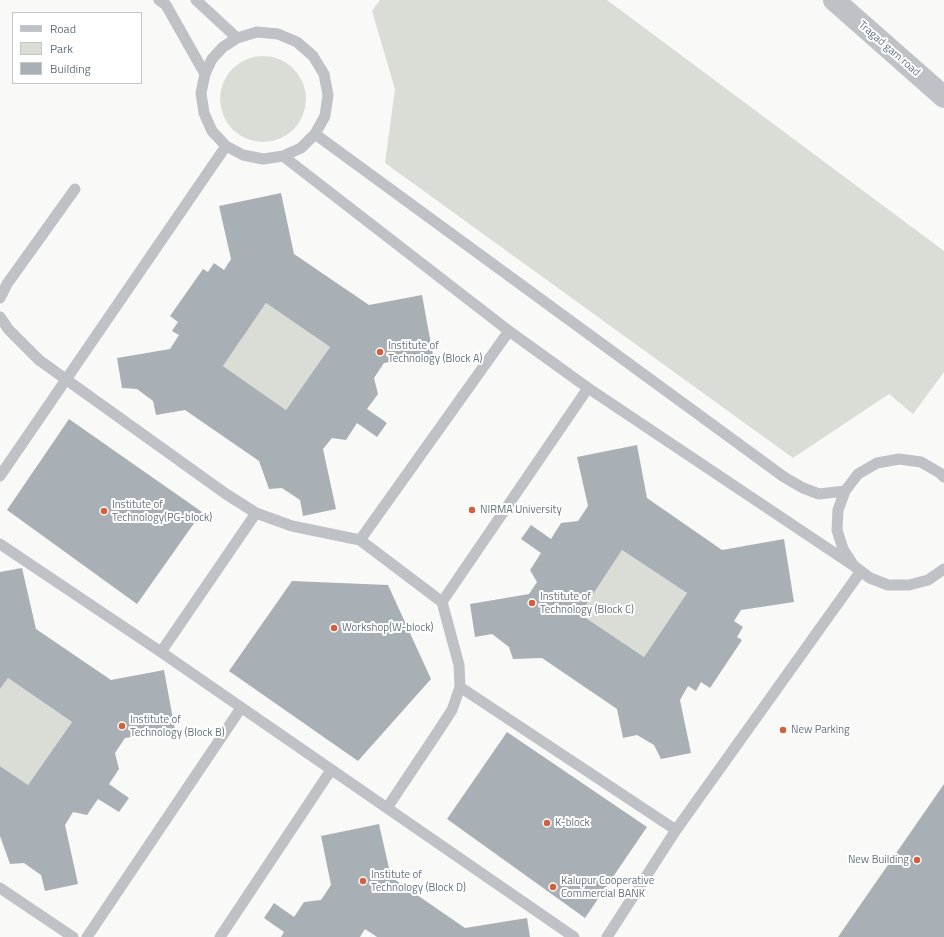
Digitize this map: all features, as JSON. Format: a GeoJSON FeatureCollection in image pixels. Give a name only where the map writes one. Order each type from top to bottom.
{"type":"FeatureCollection","features":[{"type":"Feature","properties":{"kind":"street","name":"Tragad gam road"},"geometry":{"type":"LineString","coordinates":[[834,0],[944,97]]}},
{"type":"Feature","properties":{"kind":"lane"},"geometry":{"type":"LineString","coordinates":[[159,0],[166,5],[205,74]]}},
{"type":"Feature","properties":{"kind":"lane"},"geometry":{"type":"LineString","coordinates":[[196,0],[236,38]]}},
{"type":"Feature","properties":{"kind":"lane"},"geometry":{"type":"LineString","coordinates":[[257,32],[278,34],[297,42],[314,56],[324,74],[328,95],[325,116],[315,134],[301,148],[283,156],[263,159],[243,155],[226,146],[212,131],[204,113],[201,93],[205,74],[216,55],[223,47],[236,38],[257,32]]}},
{"type":"Feature","properties":{"kind":"lane"},"geometry":{"type":"LineString","coordinates":[[315,134],[784,477],[803,488],[819,494],[845,492]]}},
{"type":"Feature","properties":{"kind":"lane"},"geometry":{"type":"LineString","coordinates":[[0,476],[67,381],[226,146]]}},
{"type":"Feature","properties":{"kind":"lane"},"geometry":{"type":"LineString","coordinates":[[283,156],[509,331],[588,388],[870,578],[888,585],[908,585],[928,580],[944,569]]}},
{"type":"Feature","properties":{"kind":"lane"},"geometry":{"type":"LineString","coordinates":[[0,298],[7,284],[75,189]]}},
{"type":"Feature","properties":{"kind":"lane"},"geometry":{"type":"LineString","coordinates":[[0,317],[9,330],[39,360],[256,513],[292,526],[360,540],[442,602],[459,665],[460,687],[452,710],[440,730],[387,808]]}},
{"type":"Feature","properties":{"kind":"lane"},"geometry":{"type":"LineString","coordinates":[[360,540],[509,331]]}},
{"type":"Feature","properties":{"kind":"lane"},"geometry":{"type":"LineString","coordinates":[[442,602],[588,388]]}},
{"type":"Feature","properties":{"kind":"lane"},"geometry":{"type":"LineString","coordinates":[[857,568],[843,549],[837,530],[838,510],[845,492],[858,474],[877,463],[899,459],[921,462],[944,477]]}},
{"type":"Feature","properties":{"kind":"lane"},"geometry":{"type":"LineString","coordinates":[[161,652],[256,513]]}},
{"type":"Feature","properties":{"kind":"lane"},"geometry":{"type":"LineString","coordinates":[[0,544],[161,652],[574,937]]}},
{"type":"Feature","properties":{"kind":"lane"},"geometry":{"type":"LineString","coordinates":[[608,937],[676,830],[857,568]]}},
{"type":"Feature","properties":{"kind":"lane"},"geometry":{"type":"LineString","coordinates":[[460,687],[676,830]]}},
{"type":"Feature","properties":{"kind":"lane"},"geometry":{"type":"LineString","coordinates":[[87,937],[241,708]]}},
{"type":"Feature","properties":{"kind":"lane"},"geometry":{"type":"LineString","coordinates":[[220,937],[331,770]]}},
{"type":"Feature","properties":{"kind":"lane"},"geometry":{"type":"LineString","coordinates":[[0,888],[73,937]]}},
{"type":"Feature","properties":{"kind":"green space"},"geometry":{"type":"Polygon","coordinates":[[[380,0],[607,0],[944,251],[944,372],[913,414],[889,394],[793,458],[385,163],[395,89],[372,11],[380,0]]]}},
{"type":"Feature","properties":{"kind":"green space"},"geometry":{"type":"Polygon","coordinates":[[[263,56],[280,59],[294,68],[303,82],[306,99],[303,116],[294,130],[280,139],[263,142],[246,139],[232,130],[223,116],[220,99],[223,82],[232,68],[246,59],[263,56]]]}},
{"type":"Feature","properties":{"kind":"green space"},"geometry":{"type":"Polygon","coordinates":[[[266,303],[330,347],[286,410],[223,366],[266,303]]]}},
{"type":"Feature","properties":{"kind":"green space"},"geometry":{"type":"Polygon","coordinates":[[[622,550],[687,593],[644,657],[580,614],[622,550]]]}},
{"type":"Feature","properties":{"kind":"green space"},"geometry":{"type":"Polygon","coordinates":[[[8,678],[72,722],[28,785],[0,766],[0,689],[8,678]]]}},
{"type":"Feature","properties":{"kind":"building","name":"Institute of Technology (Block A)"},"geometry":{"type":"Polygon","coordinates":[[[281,193],[294,254],[369,305],[422,295],[433,355],[384,363],[374,378],[378,394],[367,409],[387,423],[377,437],[357,423],[346,440],[332,438],[323,449],[336,509],[303,516],[300,500],[282,488],[269,489],[259,461],[185,410],[156,415],[153,401],[137,389],[122,388],[117,358],[170,349],[179,335],[172,331],[178,322],[170,316],[203,269],[208,272],[214,263],[224,270],[231,259],[219,206],[281,193]],[[266,303],[223,366],[286,410],[330,347],[266,303]]]}},
{"type":"Feature","properties":{"kind":"building","name":"Institute of Technology(PG-block)"},"geometry":{"type":"Polygon","coordinates":[[[69,419],[202,512],[137,604],[7,510],[69,419]]]}},
{"type":"Feature","properties":{"kind":"building","name":"Institute of Technology (Block C)"},"geometry":{"type":"Polygon","coordinates":[[[637,445],[647,498],[722,550],[784,539],[794,602],[741,610],[734,621],[743,627],[737,637],[742,640],[710,688],[701,682],[696,691],[688,686],[680,700],[691,753],[661,759],[654,745],[637,735],[623,738],[617,709],[542,658],[513,659],[509,647],[492,634],[475,637],[470,604],[529,594],[537,582],[530,570],[541,553],[521,539],[531,525],[551,539],[561,523],[578,521],[588,506],[577,457],[637,445]],[[622,550],[580,614],[644,657],[687,593],[622,550]]]}},
{"type":"Feature","properties":{"kind":"building","name":"Institute of Technology (Block B)"},"geometry":{"type":"Polygon","coordinates":[[[22,568],[36,629],[111,680],[164,670],[175,730],[125,738],[115,753],[119,769],[109,784],[129,798],[119,812],[98,799],[87,815],[73,812],[65,825],[78,884],[45,891],[41,875],[24,863],[10,864],[0,836],[0,766],[28,785],[72,722],[8,678],[0,689],[0,572],[22,568]]]}},
{"type":"Feature","properties":{"kind":"building","name":"Workshop(W-block)"},"geometry":{"type":"Polygon","coordinates":[[[292,581],[388,585],[431,679],[358,761],[229,671],[292,581]]]}},
{"type":"Feature","properties":{"kind":"building","name":"K-block"},"geometry":{"type":"Polygon","coordinates":[[[507,732],[647,827],[585,918],[447,819],[507,732]]]}},
{"type":"Feature","properties":{"kind":"building","name":"New Building"},"geometry":{"type":"Polygon","coordinates":[[[944,784],[944,937],[838,937],[944,784]]]}},
{"type":"Feature","properties":{"kind":"building","name":"Institute of Technology (Block D)"},"geometry":{"type":"Polygon","coordinates":[[[379,824],[391,877],[465,928],[527,918],[530,937],[377,937],[365,929],[360,937],[281,937],[284,932],[264,918],[274,903],[294,917],[304,902],[321,900],[331,885],[321,836],[379,824]]]}},
{"type":"Feature","properties":{"kind":"place","name":"Institute of Technology (Block A)"},"geometry":{"type":"Point","coordinates":[380,352]}},
{"type":"Feature","properties":{"kind":"place","name":"NIRMA University"},"geometry":{"type":"Point","coordinates":[472,510]}},
{"type":"Feature","properties":{"kind":"place","name":"Institute of Technology(PG-block)"},"geometry":{"type":"Point","coordinates":[104,511]}},
{"type":"Feature","properties":{"kind":"place","name":"Institute of Technology (Block C)"},"geometry":{"type":"Point","coordinates":[532,603]}},
{"type":"Feature","properties":{"kind":"place","name":"Workshop(W-block)"},"geometry":{"type":"Point","coordinates":[334,628]}},
{"type":"Feature","properties":{"kind":"place","name":"Institute of Technology (Block B)"},"geometry":{"type":"Point","coordinates":[122,726]}},
{"type":"Feature","properties":{"kind":"place","name":"New Parking"},"geometry":{"type":"Point","coordinates":[783,730]}},
{"type":"Feature","properties":{"kind":"place","name":"K-block"},"geometry":{"type":"Point","coordinates":[547,823]}},
{"type":"Feature","properties":{"kind":"place","name":"New Building"},"geometry":{"type":"Point","coordinates":[917,860]}},
{"type":"Feature","properties":{"kind":"place","name":"Institute of Technology (Block D)"},"geometry":{"type":"Point","coordinates":[363,881]}},
{"type":"Feature","properties":{"kind":"place","name":"Kalupur Cooperative Commercial BANK"},"geometry":{"type":"Point","coordinates":[553,887]}}]}
